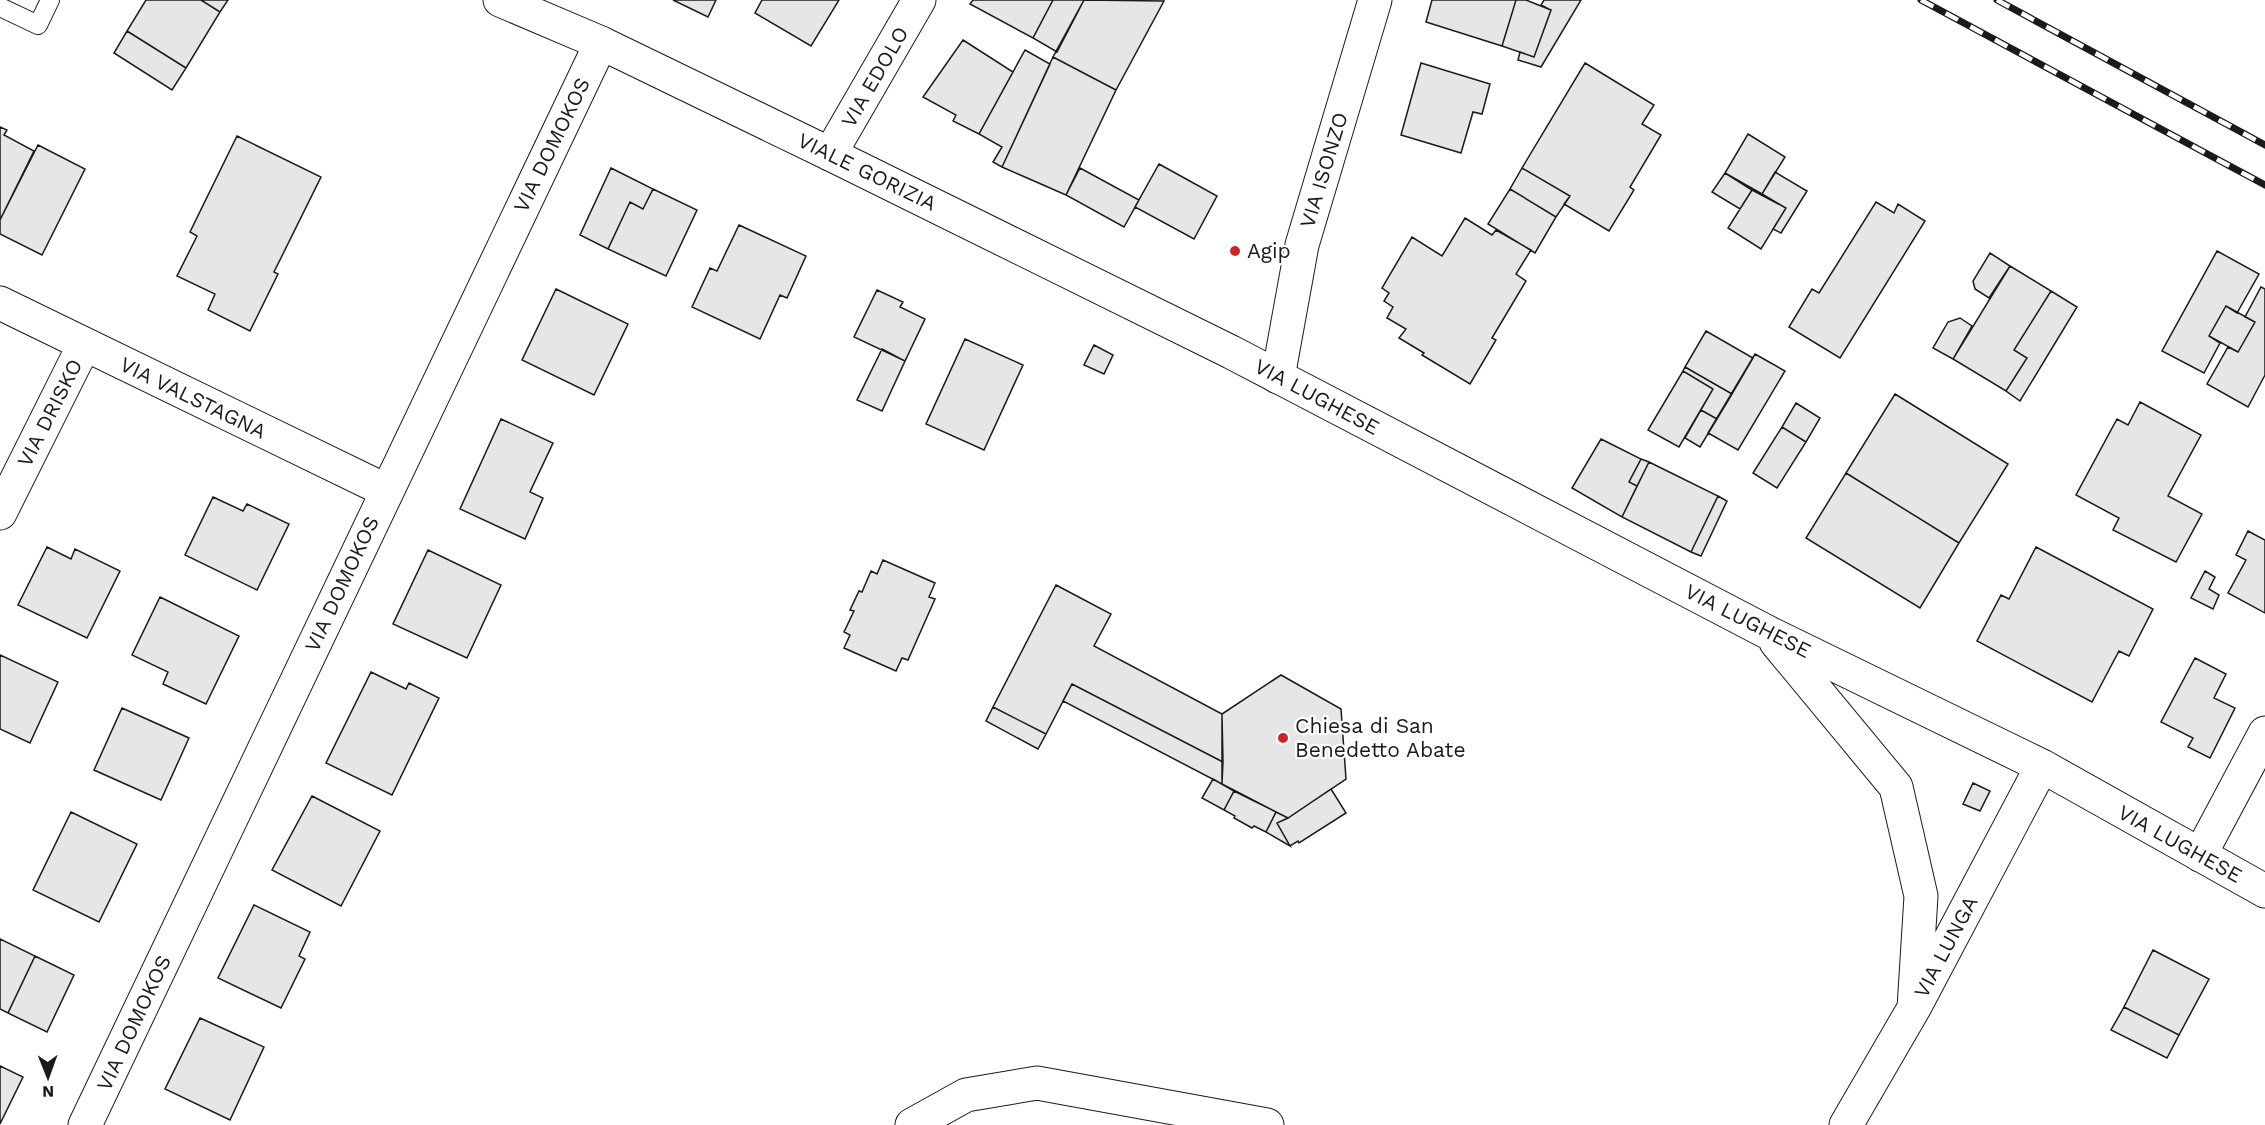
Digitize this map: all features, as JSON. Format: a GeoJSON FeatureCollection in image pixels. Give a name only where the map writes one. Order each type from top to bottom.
{"type":"FeatureCollection","features":[{"type":"Feature","properties":{"kind":"main road","name":"VIALE GORIZIA"},"geometry":{"type":"LineString","coordinates":[[500,0],[601,44],[830,154],[1231,352]]}},
{"type":"Feature","properties":{"kind":"main road","name":"VIA EDOLO"},"geometry":{"type":"LineString","coordinates":[[830,154],[919,0]]}},
{"type":"Feature","properties":{"kind":"main road","name":"VIA ISONZO"},"geometry":{"type":"LineString","coordinates":[[1278,377],[1302,245],[1375,0]]}},
{"type":"Feature","properties":{"kind":"main road","name":"VIA DOMOKOS"},"geometry":{"type":"LineString","coordinates":[[85,1125],[601,44]]}},
{"type":"Feature","properties":{"kind":"main road","name":"VIA VALSTAGNA"},"geometry":{"type":"LineString","coordinates":[[0,303],[387,491]]}},
{"type":"Feature","properties":{"kind":"main road","name":"VIA DRISKO"},"geometry":{"type":"LineString","coordinates":[[0,513],[84,345]]}},
{"type":"Feature","properties":{"kind":"main road","name":"VIA LUGHESE"},"geometry":{"type":"LineString","coordinates":[[1231,352],[1769,633],[2042,766],[2265,891]]}},
{"type":"Feature","properties":{"kind":"main road"},"geometry":{"type":"LineString","coordinates":[[1769,633],[1896,787],[1921,896],[1914,1008]]}},
{"type":"Feature","properties":{"kind":"main road"},"geometry":{"type":"LineString","coordinates":[[2200,855],[2265,733]]}},
{"type":"Feature","properties":{"kind":"main road","name":"VIA LUNGA"},"geometry":{"type":"LineString","coordinates":[[1846,1125],[1914,1008],[2042,766]]}},
{"type":"Feature","properties":{"kind":"main road"},"geometry":{"type":"LineString","coordinates":[[912,1125],[966,1095],[1037,1083],[1268,1125]]}},
{"type":"Feature","properties":{"kind":"lane"},"geometry":{"type":"LineString","coordinates":[[0,7],[38,25],[50,0]]}},
{"type":"Feature","properties":{"kind":"building"},"geometry":{"type":"Polygon","coordinates":[[[146,0],[201,0],[220,12],[186,68],[127,31],[146,0]]]}},
{"type":"Feature","properties":{"kind":"building"},"geometry":{"type":"Polygon","coordinates":[[[201,0],[228,0],[220,12],[201,0]]]}},
{"type":"Feature","properties":{"kind":"building"},"geometry":{"type":"Polygon","coordinates":[[[673,0],[716,0],[708,17],[673,0]]]}},
{"type":"Feature","properties":{"kind":"building"},"geometry":{"type":"Polygon","coordinates":[[[762,0],[839,0],[811,46],[755,13],[762,0]]]}},
{"type":"Feature","properties":{"kind":"building"},"geometry":{"type":"Polygon","coordinates":[[[973,0],[1053,0],[1033,38],[970,4],[973,0]]]}},
{"type":"Feature","properties":{"kind":"building"},"geometry":{"type":"Polygon","coordinates":[[[1053,0],[1084,0],[1057,52],[1033,38],[1053,0]]]}},
{"type":"Feature","properties":{"kind":"building"},"geometry":{"type":"Polygon","coordinates":[[[1084,0],[1164,1],[1116,90],[1053,57],[1084,0]]]}},
{"type":"Feature","properties":{"kind":"building"},"geometry":{"type":"Polygon","coordinates":[[[1432,0],[1516,0],[1502,46],[1426,22],[1432,0]]]}},
{"type":"Feature","properties":{"kind":"building"},"geometry":{"type":"Polygon","coordinates":[[[1516,0],[1526,0],[1551,10],[1534,57],[1502,46],[1516,0]]]}},
{"type":"Feature","properties":{"kind":"building"},"geometry":{"type":"Polygon","coordinates":[[[1544,0],[1581,0],[1541,67],[1518,60],[1520,52],[1534,57],[1551,10],[1541,5],[1544,0]]]}},
{"type":"Feature","properties":{"kind":"building"},"geometry":{"type":"Polygon","coordinates":[[[127,31],[186,68],[172,90],[114,53],[127,31]]]}},
{"type":"Feature","properties":{"kind":"building"},"geometry":{"type":"Polygon","coordinates":[[[963,40],[1013,72],[979,134],[953,121],[956,115],[923,97],[963,40]]]}},
{"type":"Feature","properties":{"kind":"building"},"geometry":{"type":"Polygon","coordinates":[[[1025,50],[1050,64],[1002,167],[993,162],[1002,147],[979,134],[1025,50]]]}},
{"type":"Feature","properties":{"kind":"building"},"geometry":{"type":"Polygon","coordinates":[[[1053,57],[1116,90],[1066,195],[1002,167],[1053,57]]]}},
{"type":"Feature","properties":{"kind":"building"},"geometry":{"type":"Polygon","coordinates":[[[1421,63],[1490,84],[1482,114],[1473,112],[1461,153],[1401,135],[1421,63]]]}},
{"type":"Feature","properties":{"kind":"building"},"geometry":{"type":"Polygon","coordinates":[[[1585,63],[1654,105],[1642,124],[1661,135],[1630,187],[1634,190],[1609,231],[1564,204],[1570,196],[1522,168],[1585,63]]]}},
{"type":"Feature","properties":{"kind":"building"},"geometry":{"type":"Polygon","coordinates":[[[0,127],[7,130],[4,135],[34,151],[0,220],[0,127]]]}},
{"type":"Feature","properties":{"kind":"building"},"geometry":{"type":"Polygon","coordinates":[[[1748,134],[1785,157],[1762,194],[1725,173],[1748,134]]]}},
{"type":"Feature","properties":{"kind":"building"},"geometry":{"type":"Polygon","coordinates":[[[237,136],[321,177],[274,272],[278,274],[250,331],[208,310],[215,294],[177,276],[197,236],[190,232],[237,136]]]}},
{"type":"Feature","properties":{"kind":"building"},"geometry":{"type":"Polygon","coordinates":[[[38,145],[85,169],[42,255],[0,234],[0,220],[38,145]]]}},
{"type":"Feature","properties":{"kind":"building"},"geometry":{"type":"Polygon","coordinates":[[[1159,164],[1217,196],[1194,239],[1135,207],[1159,164]]]}},
{"type":"Feature","properties":{"kind":"building"},"geometry":{"type":"Polygon","coordinates":[[[611,168],[653,189],[643,209],[630,202],[608,249],[580,235],[611,168]]]}},
{"type":"Feature","properties":{"kind":"building"},"geometry":{"type":"Polygon","coordinates":[[[1080,168],[1139,200],[1124,227],[1066,195],[1080,168]]]}},
{"type":"Feature","properties":{"kind":"building"},"geometry":{"type":"Polygon","coordinates":[[[1522,168],[1570,196],[1556,217],[1510,189],[1522,168]]]}},
{"type":"Feature","properties":{"kind":"building"},"geometry":{"type":"Polygon","coordinates":[[[1775,172],[1807,191],[1781,233],[1773,229],[1786,208],[1762,194],[1775,172]]]}},
{"type":"Feature","properties":{"kind":"building"},"geometry":{"type":"Polygon","coordinates":[[[1725,173],[1752,190],[1740,209],[1712,192],[1725,173]]]}},
{"type":"Feature","properties":{"kind":"building"},"geometry":{"type":"Polygon","coordinates":[[[653,189],[697,210],[666,276],[608,249],[630,202],[643,209],[653,189]]]}},
{"type":"Feature","properties":{"kind":"building"},"geometry":{"type":"Polygon","coordinates":[[[1510,189],[1556,217],[1535,253],[1488,224],[1510,189]]]}},
{"type":"Feature","properties":{"kind":"building"},"geometry":{"type":"Polygon","coordinates":[[[1752,190],[1786,208],[1761,249],[1728,228],[1752,190]]]}},
{"type":"Feature","properties":{"kind":"building"},"geometry":{"type":"Polygon","coordinates":[[[1876,202],[1894,213],[1898,204],[1925,221],[1840,358],[1789,327],[1812,289],[1819,293],[1876,202]]]}},
{"type":"Feature","properties":{"kind":"building"},"geometry":{"type":"Polygon","coordinates":[[[1465,218],[1492,235],[1496,230],[1531,250],[1516,274],[1526,281],[1492,338],[1496,340],[1470,384],[1399,338],[1406,329],[1387,318],[1393,307],[1384,301],[1389,293],[1382,288],[1412,237],[1442,256],[1465,218]]]}},
{"type":"Feature","properties":{"kind":"building"},"geometry":{"type":"Polygon","coordinates":[[[739,225],[806,256],[787,298],[780,295],[760,339],[692,307],[710,268],[717,271],[739,225]]]}},
{"type":"Feature","properties":{"kind":"building"},"geometry":{"type":"Polygon","coordinates":[[[2217,251],[2259,274],[2237,313],[2226,306],[2209,336],[2220,343],[2204,373],[2162,351],[2217,251]]]}},
{"type":"Feature","properties":{"kind":"building"},"geometry":{"type":"Polygon","coordinates":[[[1990,253],[2010,266],[1989,298],[1975,289],[1973,281],[1990,253]]]}},
{"type":"Feature","properties":{"kind":"building"},"geometry":{"type":"Polygon","coordinates":[[[2010,266],[2051,291],[2014,350],[2027,358],[2006,391],[1953,359],[2010,266]]]}},
{"type":"Feature","properties":{"kind":"building"},"geometry":{"type":"Polygon","coordinates":[[[2261,287],[2265,289],[2265,375],[2248,407],[2207,384],[2228,347],[2238,352],[2255,322],[2245,317],[2261,287]]]}},
{"type":"Feature","properties":{"kind":"building"},"geometry":{"type":"Polygon","coordinates":[[[556,289],[628,324],[594,395],[522,360],[556,289]]]}},
{"type":"Feature","properties":{"kind":"building"},"geometry":{"type":"Polygon","coordinates":[[[877,290],[903,302],[900,307],[925,319],[905,361],[854,337],[877,290]]]}},
{"type":"Feature","properties":{"kind":"building"},"geometry":{"type":"Polygon","coordinates":[[[2051,291],[2077,307],[2020,401],[2006,391],[2027,358],[2014,350],[2051,291]]]}},
{"type":"Feature","properties":{"kind":"building"},"geometry":{"type":"Polygon","coordinates":[[[2226,306],[2255,322],[2238,352],[2209,336],[2226,306]]]}},
{"type":"Feature","properties":{"kind":"building"},"geometry":{"type":"Polygon","coordinates":[[[1960,318],[1972,326],[1953,359],[1933,348],[1948,322],[1960,318]]]}},
{"type":"Feature","properties":{"kind":"building"},"geometry":{"type":"Polygon","coordinates":[[[1706,331],[1753,358],[1732,394],[1685,367],[1706,331]]]}},
{"type":"Feature","properties":{"kind":"building"},"geometry":{"type":"Polygon","coordinates":[[[965,339],[1023,365],[984,450],[926,424],[965,339]]]}},
{"type":"Feature","properties":{"kind":"building"},"geometry":{"type":"Polygon","coordinates":[[[1094,345],[1113,355],[1104,374],[1084,365],[1094,345]]]}},
{"type":"Feature","properties":{"kind":"building"},"geometry":{"type":"Polygon","coordinates":[[[882,349],[905,361],[882,411],[857,400],[882,349]]]}},
{"type":"Feature","properties":{"kind":"building"},"geometry":{"type":"Polygon","coordinates":[[[1755,354],[1785,371],[1738,450],[1708,433],[1755,354]]]}},
{"type":"Feature","properties":{"kind":"building"},"geometry":{"type":"Polygon","coordinates":[[[1685,367],[1732,394],[1717,419],[1701,410],[1713,389],[1683,371],[1685,367]]]}},
{"type":"Feature","properties":{"kind":"building"},"geometry":{"type":"Polygon","coordinates":[[[1683,371],[1713,389],[1679,447],[1648,430],[1683,371]]]}},
{"type":"Feature","properties":{"kind":"building"},"geometry":{"type":"Polygon","coordinates":[[[1895,394],[2008,464],[1959,543],[1846,473],[1895,394]]]}},
{"type":"Feature","properties":{"kind":"building"},"geometry":{"type":"Polygon","coordinates":[[[2140,402],[2201,435],[2168,496],[2202,514],[2176,562],[2113,530],[2119,518],[2076,495],[2117,419],[2128,425],[2140,402]]]}},
{"type":"Feature","properties":{"kind":"building"},"geometry":{"type":"Polygon","coordinates":[[[1796,403],[1820,418],[1806,442],[1782,427],[1796,403]]]}},
{"type":"Feature","properties":{"kind":"building"},"geometry":{"type":"Polygon","coordinates":[[[1701,410],[1717,419],[1700,447],[1685,438],[1701,410]]]}},
{"type":"Feature","properties":{"kind":"building"},"geometry":{"type":"Polygon","coordinates":[[[501,419],[553,443],[530,492],[543,498],[525,539],[460,509],[501,419]]]}},
{"type":"Feature","properties":{"kind":"building"},"geometry":{"type":"Polygon","coordinates":[[[1782,427],[1806,442],[1777,488],[1753,473],[1782,427]]]}},
{"type":"Feature","properties":{"kind":"building"},"geometry":{"type":"Polygon","coordinates":[[[1601,439],[1641,459],[1629,482],[1637,486],[1622,517],[1572,488],[1601,439]]]}},
{"type":"Feature","properties":{"kind":"building"},"geometry":{"type":"Polygon","coordinates":[[[1641,459],[1649,462],[1637,486],[1629,482],[1641,459]]]}},
{"type":"Feature","properties":{"kind":"building"},"geometry":{"type":"Polygon","coordinates":[[[1649,462],[1718,496],[1691,552],[1622,517],[1649,462]]]}},
{"type":"Feature","properties":{"kind":"building"},"geometry":{"type":"Polygon","coordinates":[[[1846,473],[1959,543],[1920,608],[1806,538],[1846,473]]]}},
{"type":"Feature","properties":{"kind":"building"},"geometry":{"type":"Polygon","coordinates":[[[1718,496],[1727,501],[1701,556],[1691,552],[1718,496]]]}},
{"type":"Feature","properties":{"kind":"building"},"geometry":{"type":"Polygon","coordinates":[[[213,497],[243,511],[247,504],[289,524],[257,590],[185,555],[213,497]]]}},
{"type":"Feature","properties":{"kind":"building"},"geometry":{"type":"Polygon","coordinates":[[[2248,531],[2265,540],[2265,613],[2228,593],[2246,560],[2236,555],[2248,531]]]}},
{"type":"Feature","properties":{"kind":"building"},"geometry":{"type":"Polygon","coordinates":[[[47,547],[71,559],[75,549],[120,571],[87,638],[18,605],[47,547]]]}},
{"type":"Feature","properties":{"kind":"building"},"geometry":{"type":"Polygon","coordinates":[[[2036,547],[2153,609],[2129,656],[2119,651],[2092,702],[1977,641],[2001,595],[2009,599],[2036,547]]]}},
{"type":"Feature","properties":{"kind":"building"},"geometry":{"type":"Polygon","coordinates":[[[428,550],[501,585],[467,658],[393,624],[428,550]]]}},
{"type":"Feature","properties":{"kind":"building"},"geometry":{"type":"Polygon","coordinates":[[[883,560],[935,583],[929,597],[935,599],[908,660],[902,658],[896,671],[844,648],[850,635],[844,632],[854,611],[850,610],[859,591],[862,592],[871,571],[877,574],[883,560]]]}},
{"type":"Feature","properties":{"kind":"building"},"geometry":{"type":"Polygon","coordinates":[[[2205,571],[2215,577],[2209,589],[2219,595],[2213,609],[2191,598],[2205,571]]]}},
{"type":"Feature","properties":{"kind":"building"},"geometry":{"type":"Polygon","coordinates":[[[1056,585],[1111,614],[1094,646],[1222,714],[1223,762],[1072,684],[1046,734],[993,707],[1056,585]]]}},
{"type":"Feature","properties":{"kind":"building"},"geometry":{"type":"Polygon","coordinates":[[[160,597],[239,636],[206,704],[163,684],[168,672],[132,655],[160,597]]]}},
{"type":"Feature","properties":{"kind":"building"},"geometry":{"type":"Polygon","coordinates":[[[0,655],[58,682],[30,743],[0,729],[0,655]]]}},
{"type":"Feature","properties":{"kind":"building"},"geometry":{"type":"Polygon","coordinates":[[[2195,658],[2226,674],[2214,698],[2235,708],[2210,758],[2188,747],[2193,738],[2161,722],[2195,658]]]}},
{"type":"Feature","properties":{"kind":"building"},"geometry":{"type":"Polygon","coordinates":[[[371,672],[406,689],[409,683],[439,698],[392,795],[326,763],[371,672]]]}},
{"type":"Feature","properties":{"kind":"building","name":"Chiesa di San Benedetto Abate"},"geometry":{"type":"Polygon","coordinates":[[[1281,675],[1341,709],[1346,779],[1288,818],[1222,784],[1222,714],[1281,675]]]}},
{"type":"Feature","properties":{"kind":"building"},"geometry":{"type":"Polygon","coordinates":[[[1072,684],[1223,762],[1222,784],[1063,701],[1072,684]]]}},
{"type":"Feature","properties":{"kind":"building"},"geometry":{"type":"Polygon","coordinates":[[[993,707],[1046,734],[1038,749],[986,721],[993,707]]]}},
{"type":"Feature","properties":{"kind":"building"},"geometry":{"type":"Polygon","coordinates":[[[122,708],[189,738],[161,800],[94,770],[122,708]]]}},
{"type":"Feature","properties":{"kind":"building"},"geometry":{"type":"Polygon","coordinates":[[[1213,779],[1234,791],[1224,810],[1202,798],[1213,779]]]}},
{"type":"Feature","properties":{"kind":"building"},"geometry":{"type":"Polygon","coordinates":[[[1973,783],[1990,791],[1980,811],[1963,804],[1973,783]]]}},
{"type":"Feature","properties":{"kind":"building"},"geometry":{"type":"Polygon","coordinates":[[[1331,789],[1346,813],[1299,843],[1298,841],[1290,846],[1277,823],[1331,789]]]}},
{"type":"Feature","properties":{"kind":"building"},"geometry":{"type":"Polygon","coordinates":[[[1234,791],[1276,812],[1266,832],[1254,826],[1252,828],[1224,810],[1234,791]]]}},
{"type":"Feature","properties":{"kind":"building"},"geometry":{"type":"Polygon","coordinates":[[[312,796],[380,831],[341,906],[272,870],[312,796]]]}},
{"type":"Feature","properties":{"kind":"building"},"geometry":{"type":"Polygon","coordinates":[[[71,812],[137,844],[99,922],[33,890],[71,812]]]}},
{"type":"Feature","properties":{"kind":"building"},"geometry":{"type":"Polygon","coordinates":[[[1276,812],[1288,818],[1277,823],[1290,846],[1266,832],[1276,812]]]}},
{"type":"Feature","properties":{"kind":"building"},"geometry":{"type":"Polygon","coordinates":[[[254,905],[310,932],[299,956],[305,959],[281,1008],[218,978],[254,905]]]}},
{"type":"Feature","properties":{"kind":"building"},"geometry":{"type":"Polygon","coordinates":[[[0,939],[35,956],[8,1013],[0,1009],[0,939]]]}},
{"type":"Feature","properties":{"kind":"building"},"geometry":{"type":"Polygon","coordinates":[[[2153,950],[2209,979],[2179,1035],[2124,1007],[2153,950]]]}},
{"type":"Feature","properties":{"kind":"building"},"geometry":{"type":"Polygon","coordinates":[[[35,956],[74,975],[47,1032],[8,1013],[35,956]]]}},
{"type":"Feature","properties":{"kind":"building"},"geometry":{"type":"Polygon","coordinates":[[[2124,1007],[2179,1035],[2167,1058],[2111,1030],[2124,1007]]]}},
{"type":"Feature","properties":{"kind":"building"},"geometry":{"type":"Polygon","coordinates":[[[200,1018],[264,1047],[230,1120],[165,1089],[200,1018]]]}},
{"type":"Feature","properties":{"kind":"building"},"geometry":{"type":"Polygon","coordinates":[[[0,1066],[23,1077],[0,1124],[0,1066]]]}},
{"type":"Feature","properties":{"kind":"railway"},"geometry":{"type":"LineString","coordinates":[[1921,0],[2265,185]]}},
{"type":"Feature","properties":{"kind":"railway"},"geometry":{"type":"LineString","coordinates":[[1997,0],[2265,145]]}},
{"type":"Feature","properties":{"kind":"place","name":"Agip"},"geometry":{"type":"Point","coordinates":[1235,251]}},
{"type":"Feature","properties":{"kind":"place","name":"Chiesa di San Benedetto Abate"},"geometry":{"type":"Point","coordinates":[1283,738]}}]}
